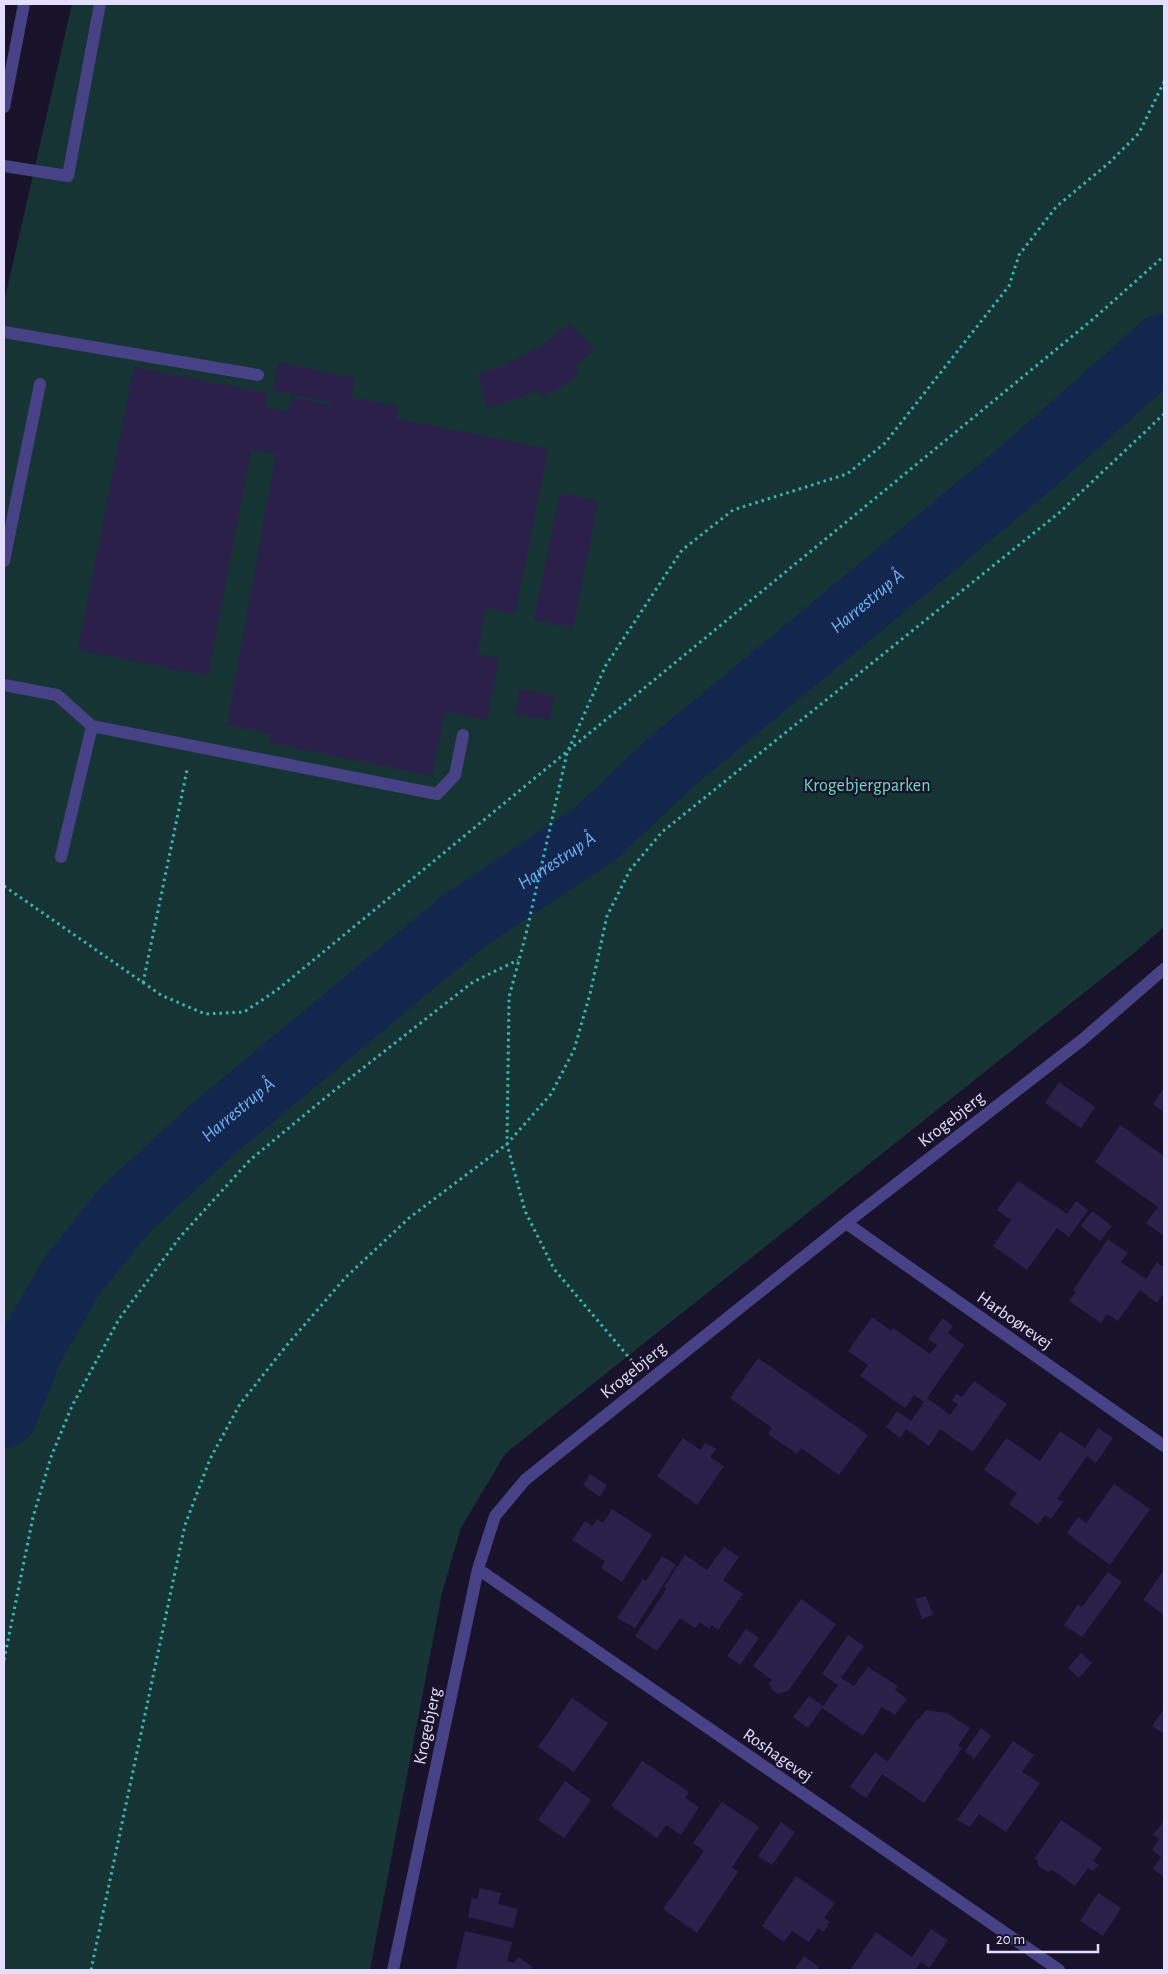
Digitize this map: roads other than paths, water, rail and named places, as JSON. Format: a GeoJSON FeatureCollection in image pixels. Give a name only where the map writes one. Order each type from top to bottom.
{"type":"FeatureCollection","features":[{"type":"Feature","properties":{"kind":"street"},"geometry":{"type":"LineString","coordinates":[[4,107],[24,4]]}},
{"type":"Feature","properties":{"kind":"street"},"geometry":{"type":"LineString","coordinates":[[4,166],[68,176],[100,4]]}},
{"type":"Feature","properties":{"kind":"street"},"geometry":{"type":"LineString","coordinates":[[4,332],[258,375]]}},
{"type":"Feature","properties":{"kind":"street"},"geometry":{"type":"LineString","coordinates":[[4,562],[40,384]]}},
{"type":"Feature","properties":{"kind":"street"},"geometry":{"type":"LineString","coordinates":[[4,685],[57,695],[92,726],[437,794],[455,775],[463,735]]}},
{"type":"Feature","properties":{"kind":"street"},"geometry":{"type":"LineString","coordinates":[[61,857],[92,726]]}},
{"type":"Feature","properties":{"kind":"street","name":"Krogebjerg"},"geometry":{"type":"LineString","coordinates":[[393,1970],[478,1569],[495,1516],[524,1480],[846,1223],[1082,1040],[1164,969]]}},
{"type":"Feature","properties":{"kind":"street","name":"Harboørevej"},"geometry":{"type":"LineString","coordinates":[[846,1223],[1164,1446]]}},
{"type":"Feature","properties":{"kind":"street","name":"Roshagevej"},"geometry":{"type":"LineString","coordinates":[[478,1569],[1059,1970]]}},
{"type":"Feature","properties":{"kind":"waterway","name":"Harrestrup Å"},"geometry":{"type":"LineString","coordinates":[[4,1415],[32,1345],[72,1276],[125,1210],[213,1129],[465,920],[595,834],[669,764],[1025,469],[1164,346]]}},
{"type":"Feature","properties":{"kind":"park label","name":"Krogebjergparken"},"geometry":{"type":"Point","coordinates":[867,785]}}]}
